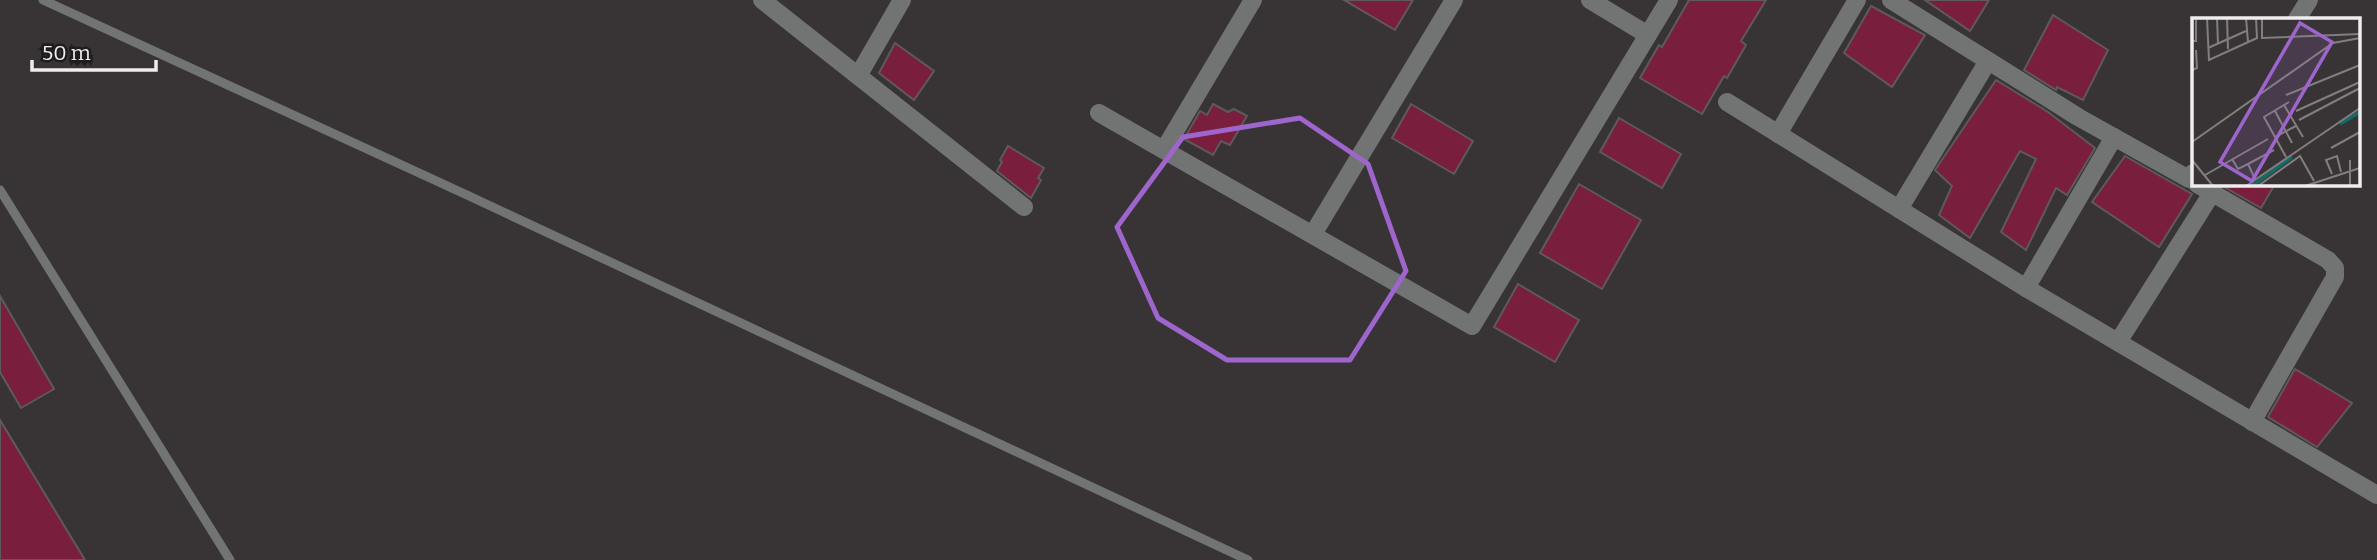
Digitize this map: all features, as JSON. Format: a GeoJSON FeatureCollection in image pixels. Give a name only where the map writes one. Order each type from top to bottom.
{"type":"FeatureCollection","features":[{"type":"Feature","properties":{"kind":"street"},"geometry":{"type":"LineString","coordinates":[[762,0],[1024,208]]}},
{"type":"Feature","properties":{"kind":"street"},"geometry":{"type":"LineString","coordinates":[[858,76],[902,0]]}},
{"type":"Feature","properties":{"kind":"street"},"geometry":{"type":"LineString","coordinates":[[1164,148],[1253,0]]}},
{"type":"Feature","properties":{"kind":"street"},"geometry":{"type":"LineString","coordinates":[[1313,234],[1454,0]]}},
{"type":"Feature","properties":{"kind":"street"},"geometry":{"type":"LineString","coordinates":[[1590,0],[1648,35]]}},
{"type":"Feature","properties":{"kind":"street"},"geometry":{"type":"LineString","coordinates":[[1099,113],[1472,326],[1669,0]]}},
{"type":"Feature","properties":{"kind":"street"},"geometry":{"type":"LineString","coordinates":[[1778,134],[1857,0]]}},
{"type":"Feature","properties":{"kind":"street"},"geometry":{"type":"LineString","coordinates":[[1892,0],[2114,137],[2192,179]]}},
{"type":"Feature","properties":{"kind":"street"},"geometry":{"type":"LineString","coordinates":[[2298,18],[2309,0]]}},
{"type":"Feature","properties":{"kind":"street"},"geometry":{"type":"LineString","coordinates":[[1899,209],[1988,61]]}},
{"type":"Feature","properties":{"kind":"street"},"geometry":{"type":"LineString","coordinates":[[1727,102],[2026,288],[2377,495]]}},
{"type":"Feature","properties":{"kind":"street"},"geometry":{"type":"LineString","coordinates":[[2026,288],[2114,137]]}},
{"type":"Feature","properties":{"kind":"street"},"geometry":{"type":"LineString","coordinates":[[2118,342],[2195,186]]}},
{"type":"Feature","properties":{"kind":"street"},"geometry":{"type":"LineString","coordinates":[[2204,186],[2328,260],[2335,268],[2335,277],[2252,422]]}},
{"type":"Feature","properties":{"kind":"lane"},"geometry":{"type":"LineString","coordinates":[[43,0],[1248,560]]}},
{"type":"Feature","properties":{"kind":"lane"},"geometry":{"type":"LineString","coordinates":[[0,190],[230,560]]}},
{"type":"Feature","properties":{"kind":"highlighted area"},"geometry":{"type":"Polygon","coordinates":[[[1300,118],[1368,164],[1406,271],[1350,360],[1227,360],[1158,318],[1117,227],[1183,137],[1300,118]]]}},
{"type":"Feature","properties":{"kind":"building"},"geometry":{"type":"Polygon","coordinates":[[[1344,0],[1413,0],[1395,30],[1344,0]]]}},
{"type":"Feature","properties":{"kind":"building"},"geometry":{"type":"Polygon","coordinates":[[[1689,0],[1766,0],[1741,41],[1746,45],[1702,114],[1640,78],[1659,45],[1662,47],[1689,0]]]}},
{"type":"Feature","properties":{"kind":"building"},"geometry":{"type":"Polygon","coordinates":[[[1925,0],[1989,0],[1970,31],[1925,0]]]}},
{"type":"Feature","properties":{"kind":"building"},"geometry":{"type":"Polygon","coordinates":[[[1871,6],[1925,35],[1892,87],[1844,53],[1871,6]]]}},
{"type":"Feature","properties":{"kind":"building"},"geometry":{"type":"Polygon","coordinates":[[[2053,15],[2108,50],[2083,100],[2057,87],[2056,90],[2024,70],[2053,15]]]}},
{"type":"Feature","properties":{"kind":"building"},"geometry":{"type":"Polygon","coordinates":[[[895,43],[934,71],[914,100],[879,73],[895,43]]]}},
{"type":"Feature","properties":{"kind":"building"},"geometry":{"type":"Polygon","coordinates":[[[1996,80],[2048,112],[2095,148],[2067,195],[2056,188],[2026,250],[2001,232],[2036,159],[2020,151],[1970,238],[1939,215],[1952,186],[1935,170],[1996,80]]]}},
{"type":"Feature","properties":{"kind":"building"},"geometry":{"type":"Polygon","coordinates":[[[1213,104],[1228,112],[1234,109],[1247,116],[1230,145],[1221,141],[1213,155],[1184,139],[1200,111],[1207,115],[1213,104]]]}},
{"type":"Feature","properties":{"kind":"building"},"geometry":{"type":"Polygon","coordinates":[[[1411,104],[1473,141],[1454,174],[1392,138],[1411,104]]]}},
{"type":"Feature","properties":{"kind":"building"},"geometry":{"type":"Polygon","coordinates":[[[1619,118],[1681,154],[1662,188],[1600,152],[1619,118]]]}},
{"type":"Feature","properties":{"kind":"building"},"geometry":{"type":"Polygon","coordinates":[[[1008,146],[1044,168],[1031,198],[997,171],[1008,146]]]}},
{"type":"Feature","properties":{"kind":"building"},"geometry":{"type":"Polygon","coordinates":[[[2125,156],[2192,194],[2159,247],[2092,202],[2125,156]]]}},
{"type":"Feature","properties":{"kind":"building"},"geometry":{"type":"Polygon","coordinates":[[[1579,184],[1641,220],[1602,289],[1540,253],[1579,184]]]}},
{"type":"Feature","properties":{"kind":"building"},"geometry":{"type":"Polygon","coordinates":[[[2222,186],[2274,186],[2261,208],[2222,186]]]}},
{"type":"Feature","properties":{"kind":"building"},"geometry":{"type":"Polygon","coordinates":[[[1518,284],[1579,320],[1555,362],[1494,327],[1518,284]]]}},
{"type":"Feature","properties":{"kind":"building"},"geometry":{"type":"Polygon","coordinates":[[[0,296],[54,389],[21,408],[0,372],[0,296]]]}},
{"type":"Feature","properties":{"kind":"building"},"geometry":{"type":"Polygon","coordinates":[[[2295,369],[2352,403],[2317,447],[2268,417],[2295,369]]]}},
{"type":"Feature","properties":{"kind":"building"},"geometry":{"type":"Polygon","coordinates":[[[0,420],[85,560],[0,560],[0,420]]]}}]}
